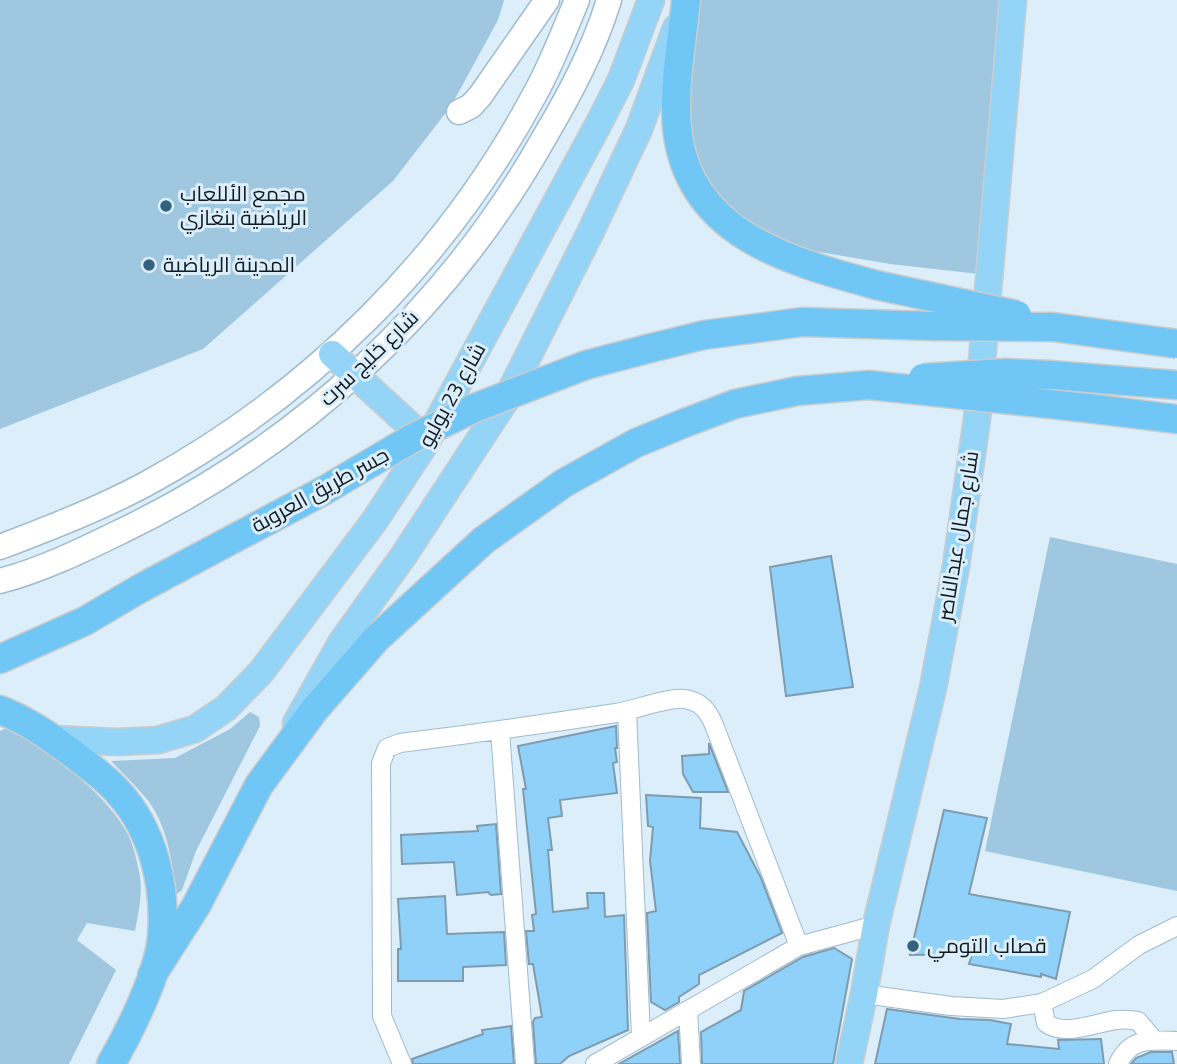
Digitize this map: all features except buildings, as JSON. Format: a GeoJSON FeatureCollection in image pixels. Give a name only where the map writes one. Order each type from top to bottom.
{"type":"FeatureCollection","features":[{"type":"Feature","properties":{"kind":"highway"},"geometry":{"type":"LineString","coordinates":[[686,0],[676,95],[677,130],[684,162],[698,192],[720,219],[749,239],[792,260],[876,285],[1012,314],[1053,327],[1177,344]]}},
{"type":"Feature","properties":{"kind":"highway","name":"جسر طريق العروبة"},"geometry":{"type":"LineString","coordinates":[[0,659],[85,621],[141,588],[325,490],[411,439],[472,409],[586,365],[704,335],[802,322],[1053,327]]}},
{"type":"Feature","properties":{"kind":"highway"},"geometry":{"type":"LineString","coordinates":[[152,975],[196,906],[259,785],[344,673],[376,639],[484,540],[564,483],[636,443],[735,404],[797,391],[1005,373],[1050,374],[1177,385]]}},
{"type":"Feature","properties":{"kind":"highway"},"geometry":{"type":"LineString","coordinates":[[869,385],[1177,419]]}},
{"type":"Feature","properties":{"kind":"highway"},"geometry":{"type":"LineString","coordinates":[[0,710],[33,726],[106,779],[132,810],[151,847],[161,889],[162,937],[152,975],[115,1059]]}},
{"type":"Feature","properties":{"kind":"main road"},"geometry":{"type":"LineString","coordinates":[[459,112],[476,101],[547,0]]}},
{"type":"Feature","properties":{"kind":"main road","name":"شارع خليج سرت"},"geometry":{"type":"LineString","coordinates":[[0,547],[77,518],[206,449],[259,413],[332,354],[375,314],[469,201],[507,144],[537,90],[577,0]]}},
{"type":"Feature","properties":{"kind":"main road","name":"شارع خليج سرت"},"geometry":{"type":"LineString","coordinates":[[0,581],[76,554],[160,513],[219,480],[276,440],[356,376],[422,309],[507,199],[532,160],[581,70],[610,0]]}},
{"type":"Feature","properties":{"kind":"main road","name":"شارع 23 يوليو"},"geometry":{"type":"LineString","coordinates":[[53,740],[158,740],[195,729],[226,708],[261,672],[375,520],[427,441],[621,80],[651,0]]}},
{"type":"Feature","properties":{"kind":"main road","name":"شارع 23 يوليو"},"geometry":{"type":"LineString","coordinates":[[284,750],[301,711],[334,654],[404,555],[507,398],[639,129],[686,0]]}},
{"type":"Feature","properties":{"kind":"main road","name":"شارع جمال عبدالناصر"},"geometry":{"type":"LineString","coordinates":[[849,1064],[876,925],[933,688],[956,566],[976,419],[1013,0]]}},
{"type":"Feature","properties":{"kind":"main road"},"geometry":{"type":"LineString","coordinates":[[332,354],[427,441]]}},
{"type":"Feature","properties":{"kind":"street"},"geometry":{"type":"LineString","coordinates":[[402,1064],[382,1016],[381,763],[387,748],[400,743],[627,711],[681,698],[695,701],[707,710],[799,946]]}},
{"type":"Feature","properties":{"kind":"street"},"geometry":{"type":"LineString","coordinates":[[627,711],[640,1037]]}},
{"type":"Feature","properties":{"kind":"street"},"geometry":{"type":"LineString","coordinates":[[500,731],[525,1064]]}},
{"type":"Feature","properties":{"kind":"street"},"geometry":{"type":"LineString","coordinates":[[595,1064],[799,946],[876,925]]}},
{"type":"Feature","properties":{"kind":"street"},"geometry":{"type":"LineString","coordinates":[[864,994],[951,1006],[1003,1009],[1042,1003],[1093,979],[1139,945],[1177,926]]}},
{"type":"Feature","properties":{"kind":"street"},"geometry":{"type":"LineString","coordinates":[[1042,1003],[1045,1023],[1052,1028],[1078,1028],[1119,1020],[1138,1021],[1154,1040]]}},
{"type":"Feature","properties":{"kind":"street"},"geometry":{"type":"LineString","coordinates":[[688,1010],[691,1064]]}},
{"type":"Feature","properties":{"kind":"street"},"geometry":{"type":"LineString","coordinates":[[1118,1064],[1122,1053],[1135,1043],[1177,1041]]}},
{"type":"Feature","properties":{"kind":"shaded area","name":"المدينة الرياضية"},"geometry":{"type":"Polygon","coordinates":[[[0,0],[504,0],[498,20],[451,106],[393,181],[203,349],[0,429],[0,0]]]}},
{"type":"Feature","properties":{"kind":"shaded area"},"geometry":{"type":"Polygon","coordinates":[[[695,0],[1004,0],[979,274],[890,264],[796,248],[756,234],[699,181],[686,97],[695,0]]]}},
{"type":"Feature","properties":{"kind":"shaded area"},"geometry":{"type":"Polygon","coordinates":[[[1050,537],[1177,564],[1177,891],[985,851],[1050,537]]]}},
{"type":"Feature","properties":{"kind":"shaded area"},"geometry":{"type":"Polygon","coordinates":[[[250,712],[259,717],[260,726],[196,851],[182,890],[177,894],[159,818],[145,797],[111,761],[175,758],[230,729],[250,712]]]}},
{"type":"Feature","properties":{"kind":"shaded area"},"geometry":{"type":"Polygon","coordinates":[[[9,727],[74,773],[103,801],[128,835],[140,875],[140,899],[135,931],[87,923],[77,940],[116,970],[69,1064],[0,1064],[0,731],[9,727]]]}},
{"type":"Feature","properties":{"kind":"place","name":"مجمع الأللعاب الرياضية بنغازي"},"geometry":{"type":"Point","coordinates":[166,206]}},
{"type":"Feature","properties":{"kind":"place","name":"المدينة الرياضية"},"geometry":{"type":"Point","coordinates":[149,265]}},
{"type":"Feature","properties":{"kind":"place","name":"قصاب التومي"},"geometry":{"type":"Point","coordinates":[913,946]}}]}
